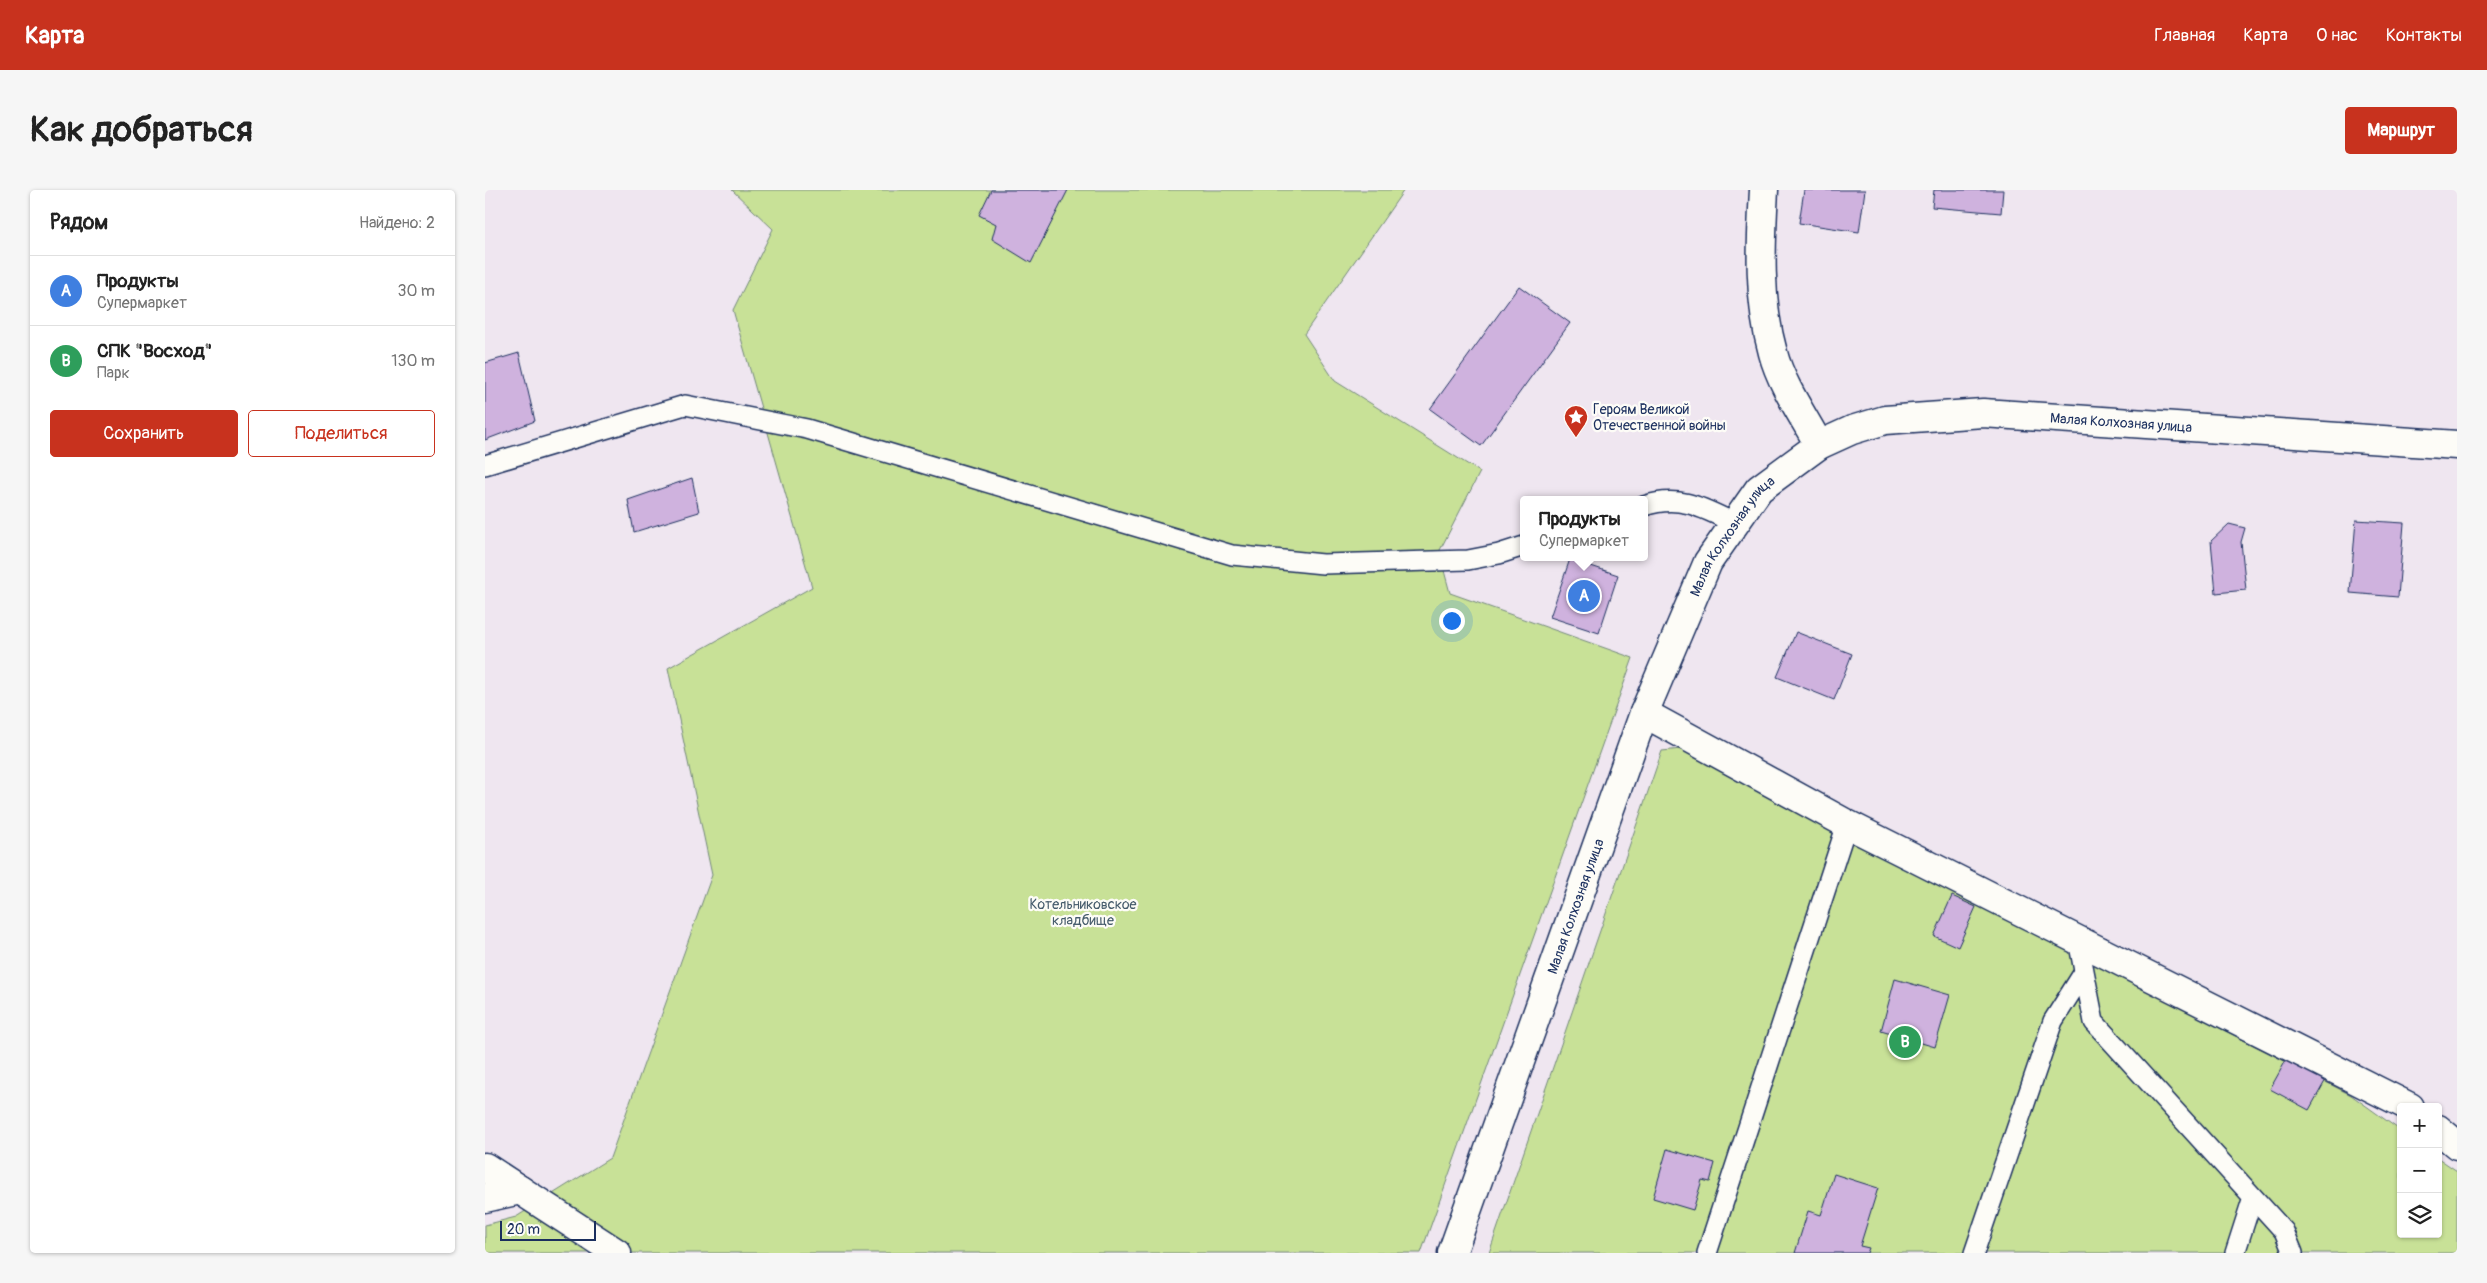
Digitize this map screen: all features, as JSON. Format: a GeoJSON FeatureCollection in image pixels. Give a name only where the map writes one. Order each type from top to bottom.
{"type":"FeatureCollection","features":[{"type":"Feature","properties":{"kind":"street"},"geometry":{"type":"LineString","coordinates":[[1764,190],[1761,253],[1764,302],[1773,355],[1794,400],[1819,445]]}},
{"type":"Feature","properties":{"kind":"street","name":"Малая Колхозная улица"},"geometry":{"type":"LineString","coordinates":[[1452,1253],[1644,713],[1708,562],[1759,490],[1794,461],[1819,445],[1852,430],[1885,420],[1983,413],[2457,445]]}},
{"type":"Feature","properties":{"kind":"street"},"geometry":{"type":"LineString","coordinates":[[1644,713],[1847,824],[2402,1103]]}},
{"type":"Feature","properties":{"kind":"street"},"geometry":{"type":"LineString","coordinates":[[2442,1132],[2457,1145]]}},
{"type":"Feature","properties":{"kind":"street"},"geometry":{"type":"LineString","coordinates":[[485,1167],[617,1253]]}},
{"type":"Feature","properties":{"kind":"street"},"geometry":{"type":"LineString","coordinates":[[485,1198],[520,1190]]}},
{"type":"Feature","properties":{"kind":"lane"},"geometry":{"type":"LineString","coordinates":[[485,465],[685,405],[807,430],[1232,555],[1323,564],[1468,560],[1499,554],[1520,547]]}},
{"type":"Feature","properties":{"kind":"lane"},"geometry":{"type":"LineString","coordinates":[[1648,505],[1656,502],[1691,503],[1734,523]]}},
{"type":"Feature","properties":{"kind":"lane"},"geometry":{"type":"LineString","coordinates":[[1707,1253],[1847,824]]}},
{"type":"Feature","properties":{"kind":"lane"},"geometry":{"type":"LineString","coordinates":[[2078,940],[2094,1022],[2284,1231],[2293,1253]]}},
{"type":"Feature","properties":{"kind":"lane"},"geometry":{"type":"LineString","coordinates":[[1974,1253],[2053,1021],[2084,972]]}},
{"type":"Feature","properties":{"kind":"lane"},"geometry":{"type":"LineString","coordinates":[[2235,1253],[2253,1197]]}},
{"type":"Feature","properties":{"kind":"green space","name":"Котельниковское кладбище"},"geometry":{"type":"Polygon","coordinates":[[[732,190],[1404,190],[1304,334],[1335,381],[1480,472],[1439,552],[1450,593],[1633,658],[1421,1253],[485,1253],[485,1225],[516,1217],[610,1158],[712,875],[668,668],[812,587],[733,310],[773,229],[732,190]]]}},
{"type":"Feature","properties":{"kind":"green space"},"geometry":{"type":"Polygon","coordinates":[[[1691,748],[2146,990],[2351,1095],[2397,1128],[2397,1238],[2442,1238],[2442,1161],[2457,1171],[2457,1253],[1489,1253],[1662,751],[1691,748]]]}},
{"type":"Feature","properties":{"kind":"building"},"geometry":{"type":"Polygon","coordinates":[[[991,190],[1068,190],[1031,263],[992,239],[996,224],[979,215],[991,190]]]}},
{"type":"Feature","properties":{"kind":"building"},"geometry":{"type":"Polygon","coordinates":[[[1804,190],[1865,190],[1859,232],[1799,223],[1804,190]]]}},
{"type":"Feature","properties":{"kind":"building"},"geometry":{"type":"Polygon","coordinates":[[[1934,190],[2003,190],[2001,213],[1932,207],[1934,190]]]}},
{"type":"Feature","properties":{"kind":"building"},"geometry":{"type":"Polygon","coordinates":[[[1519,286],[1570,323],[1481,446],[1430,409],[1519,286]]]}},
{"type":"Feature","properties":{"kind":"building"},"geometry":{"type":"Polygon","coordinates":[[[519,353],[535,421],[485,440],[485,363],[519,353]]]}},
{"type":"Feature","properties":{"kind":"building"},"geometry":{"type":"Polygon","coordinates":[[[692,478],[699,512],[634,532],[628,500],[692,478]]]}},
{"type":"Feature","properties":{"kind":"building"},"geometry":{"type":"Polygon","coordinates":[[[2356,520],[2404,523],[2398,597],[2350,593],[2356,520]]]}},
{"type":"Feature","properties":{"kind":"building"},"geometry":{"type":"Polygon","coordinates":[[[2229,524],[2245,528],[2241,542],[2246,590],[2216,593],[2211,541],[2229,524]]]}},
{"type":"Feature","properties":{"kind":"building"},"geometry":{"type":"Polygon","coordinates":[[[1569,561],[1576,561],[1618,575],[1599,633],[1550,617],[1569,561]]]}},
{"type":"Feature","properties":{"kind":"building"},"geometry":{"type":"Polygon","coordinates":[[[1796,632],[1852,654],[1834,700],[1777,677],[1796,632]]]}},
{"type":"Feature","properties":{"kind":"building"},"geometry":{"type":"Polygon","coordinates":[[[1952,896],[1976,907],[1958,947],[1934,936],[1952,896]]]}},
{"type":"Feature","properties":{"kind":"building"},"geometry":{"type":"Polygon","coordinates":[[[1895,979],[1950,995],[1935,1047],[1881,1031],[1895,979]]]}},
{"type":"Feature","properties":{"kind":"building"},"geometry":{"type":"Polygon","coordinates":[[[2289,1055],[2328,1076],[2309,1110],[2270,1089],[2289,1055]]]}},
{"type":"Feature","properties":{"kind":"building"},"geometry":{"type":"Polygon","coordinates":[[[1667,1149],[1715,1163],[1710,1182],[1702,1180],[1693,1210],[1653,1198],[1667,1149]]]}},
{"type":"Feature","properties":{"kind":"building"},"geometry":{"type":"Polygon","coordinates":[[[1834,1174],[1878,1188],[1860,1246],[1869,1248],[1867,1253],[1795,1253],[1808,1211],[1821,1215],[1834,1174]]]}},
{"type":"Feature","properties":{"kind":"place","name":"Героям Великой Отечественной войны"},"geometry":{"type":"Point","coordinates":[1576,438]}},
{"type":"Feature","properties":{"kind":"place","name":"Продукты"},"geometry":{"type":"Point","coordinates":[1584,596]}},
{"type":"Feature","properties":{"kind":"place","name":"СПК \"Восход\""},"geometry":{"type":"Point","coordinates":[1905,1042]}}]}
